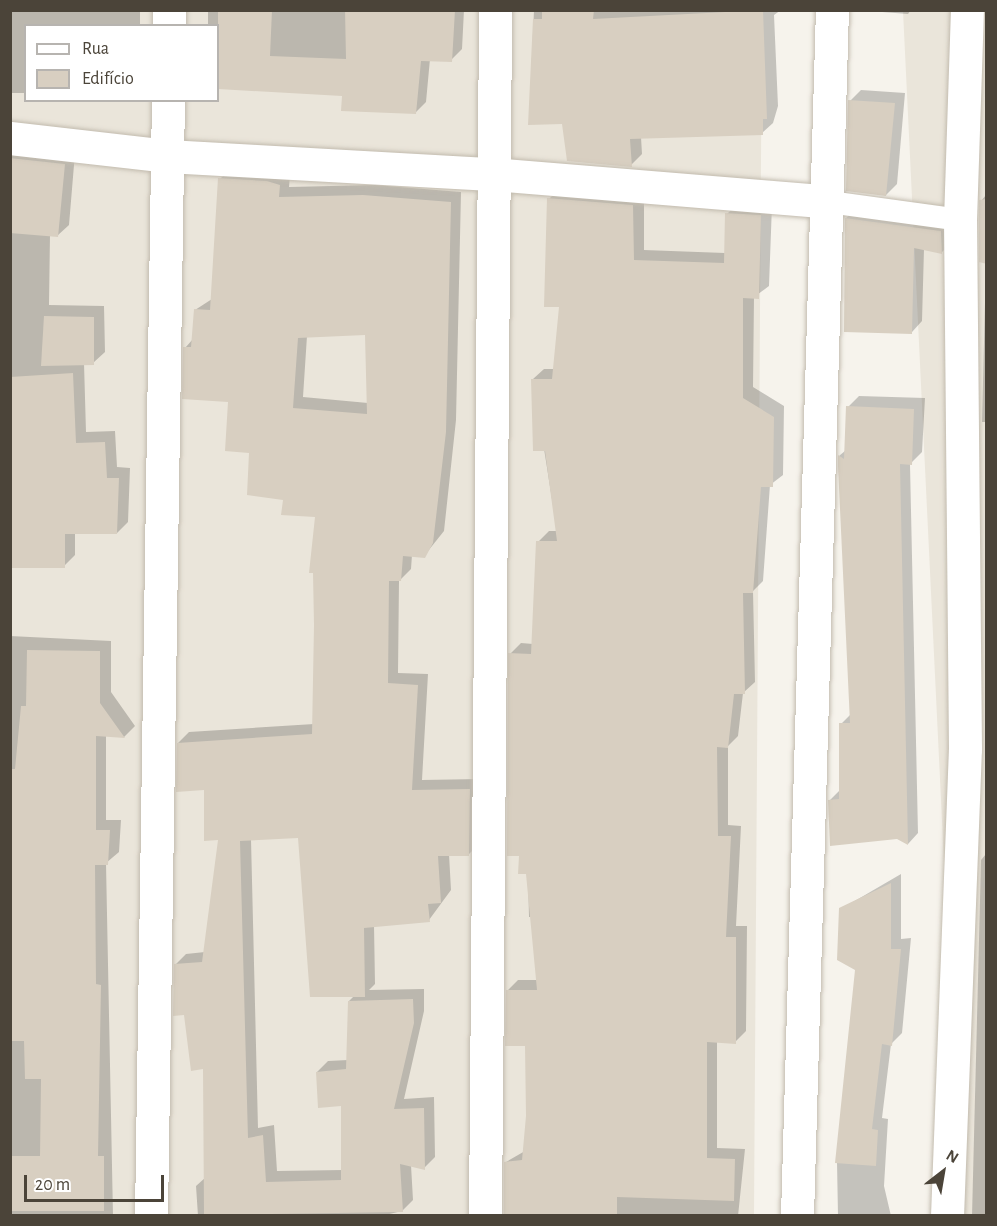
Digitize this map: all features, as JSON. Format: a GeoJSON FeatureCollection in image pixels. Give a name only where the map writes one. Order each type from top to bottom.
{"type":"FeatureCollection","features":[{"type":"Feature","properties":{"kind":"street"},"geometry":{"type":"LineString","coordinates":[[484,1215],[495,10]]}},
{"type":"Feature","properties":{"kind":"street"},"geometry":{"type":"LineString","coordinates":[[797,1215],[829,202],[832,10]]}},
{"type":"Feature","properties":{"kind":"street"},"geometry":{"type":"LineString","coordinates":[[946,1215],[976,751],[960,220],[968,10]]}},
{"type":"Feature","properties":{"kind":"street"},"geometry":{"type":"LineString","coordinates":[[151,1215],[168,102]]}},
{"type":"Feature","properties":{"kind":"street"},"geometry":{"type":"LineString","coordinates":[[10,138],[167,156],[492,174],[829,202]]}},
{"type":"Feature","properties":{"kind":"lane"},"geometry":{"type":"LineString","coordinates":[[829,202],[960,220]]}},
{"type":"Feature","properties":{"kind":"shaded area"},"geometry":{"type":"Polygon","coordinates":[[[10,11],[762,11],[754,1215],[11,1215],[10,11]]]}},
{"type":"Feature","properties":{"kind":"shaded area"},"geometry":{"type":"Polygon","coordinates":[[[903,11],[986,11],[986,1215],[961,1215],[903,11]]]}},
{"type":"Feature","properties":{"kind":"building"},"geometry":{"type":"Polygon","coordinates":[[[218,10],[272,10],[270,56],[346,59],[345,10],[455,10],[452,62],[421,61],[416,114],[341,111],[342,96],[219,89],[218,10]]]}},
{"type":"Feature","properties":{"kind":"building"},"geometry":{"type":"Polygon","coordinates":[[[542,10],[594,10],[593,19],[763,10],[767,119],[763,119],[763,135],[630,139],[632,167],[567,161],[562,124],[528,125],[533,19],[542,19],[542,10]]]}},
{"type":"Feature","properties":{"kind":"building"},"geometry":{"type":"Polygon","coordinates":[[[848,100],[895,103],[886,196],[846,191],[848,100]]]}},
{"type":"Feature","properties":{"kind":"building"},"geometry":{"type":"Polygon","coordinates":[[[10,158],[65,164],[58,237],[10,233],[10,158]]]}},
{"type":"Feature","properties":{"kind":"building"},"geometry":{"type":"Polygon","coordinates":[[[218,178],[267,181],[280,185],[279,197],[363,195],[451,202],[446,432],[433,543],[425,558],[403,556],[401,581],[389,581],[388,683],[418,685],[412,790],[470,789],[469,856],[438,856],[441,903],[428,904],[430,922],[364,928],[365,997],[310,997],[298,838],[240,841],[248,1138],[263,1135],[266,1182],[341,1180],[341,1106],[318,1108],[316,1072],[346,1069],[348,1001],[413,999],[414,1023],[394,1109],[424,1108],[425,1170],[400,1164],[403,1212],[204,1215],[203,1069],[191,1071],[184,1015],[173,1016],[174,964],[202,962],[218,840],[204,841],[204,790],[176,792],[177,743],[312,734],[314,625],[313,573],[309,573],[315,517],[281,515],[283,500],[247,495],[249,453],[225,451],[228,402],[182,399],[183,347],[191,347],[194,309],[210,310],[218,178]],[[365,335],[298,338],[293,408],[367,414],[365,335]]]}},
{"type":"Feature","properties":{"kind":"building"},"geometry":{"type":"Polygon","coordinates":[[[547,198],[633,205],[634,260],[724,263],[725,213],[761,215],[759,299],[743,298],[743,398],[774,417],[773,487],[761,487],[753,593],[743,593],[745,694],[734,694],[728,748],[717,747],[718,836],[731,836],[726,937],[736,937],[736,1044],[707,1042],[707,1158],[735,1159],[734,1201],[617,1197],[617,1215],[504,1215],[504,1162],[522,1160],[526,1116],[525,1046],[505,1046],[506,990],[537,990],[526,874],[518,874],[519,856],[507,856],[508,653],[531,654],[536,541],[557,541],[545,451],[533,451],[531,379],[552,379],[559,307],[544,307],[547,198]]]}},
{"type":"Feature","properties":{"kind":"building"},"geometry":{"type":"Polygon","coordinates":[[[987,199],[987,264],[979,262],[979,200],[987,199]]]}},
{"type":"Feature","properties":{"kind":"building"},"geometry":{"type":"Polygon","coordinates":[[[845,218],[941,231],[942,254],[914,248],[912,334],[844,332],[845,218]]]}},
{"type":"Feature","properties":{"kind":"building"},"geometry":{"type":"Polygon","coordinates":[[[44,316],[94,317],[94,365],[41,366],[44,316]]]}},
{"type":"Feature","properties":{"kind":"building"},"geometry":{"type":"Polygon","coordinates":[[[73,373],[76,443],[105,442],[107,478],[119,478],[117,534],[65,534],[65,568],[10,568],[10,377],[73,373]]]}},
{"type":"Feature","properties":{"kind":"building"},"geometry":{"type":"Polygon","coordinates":[[[846,406],[914,409],[912,465],[900,464],[908,845],[897,839],[830,846],[828,800],[839,799],[839,723],[850,723],[838,466],[838,455],[844,459],[846,406]]]}},
{"type":"Feature","properties":{"kind":"building"},"geometry":{"type":"Polygon","coordinates":[[[27,650],[100,651],[100,703],[125,738],[96,736],[96,830],[110,830],[108,865],[95,865],[96,984],[101,985],[98,1156],[104,1156],[104,1211],[10,1211],[10,1156],[40,1156],[41,1079],[25,1079],[24,1041],[10,1041],[10,769],[15,769],[21,706],[26,706],[27,650]]]}},
{"type":"Feature","properties":{"kind":"building"},"geometry":{"type":"Polygon","coordinates":[[[891,883],[891,949],[901,949],[892,1046],[882,1044],[872,1129],[878,1130],[876,1166],[835,1163],[855,970],[837,960],[839,908],[891,883]]]}}]}
